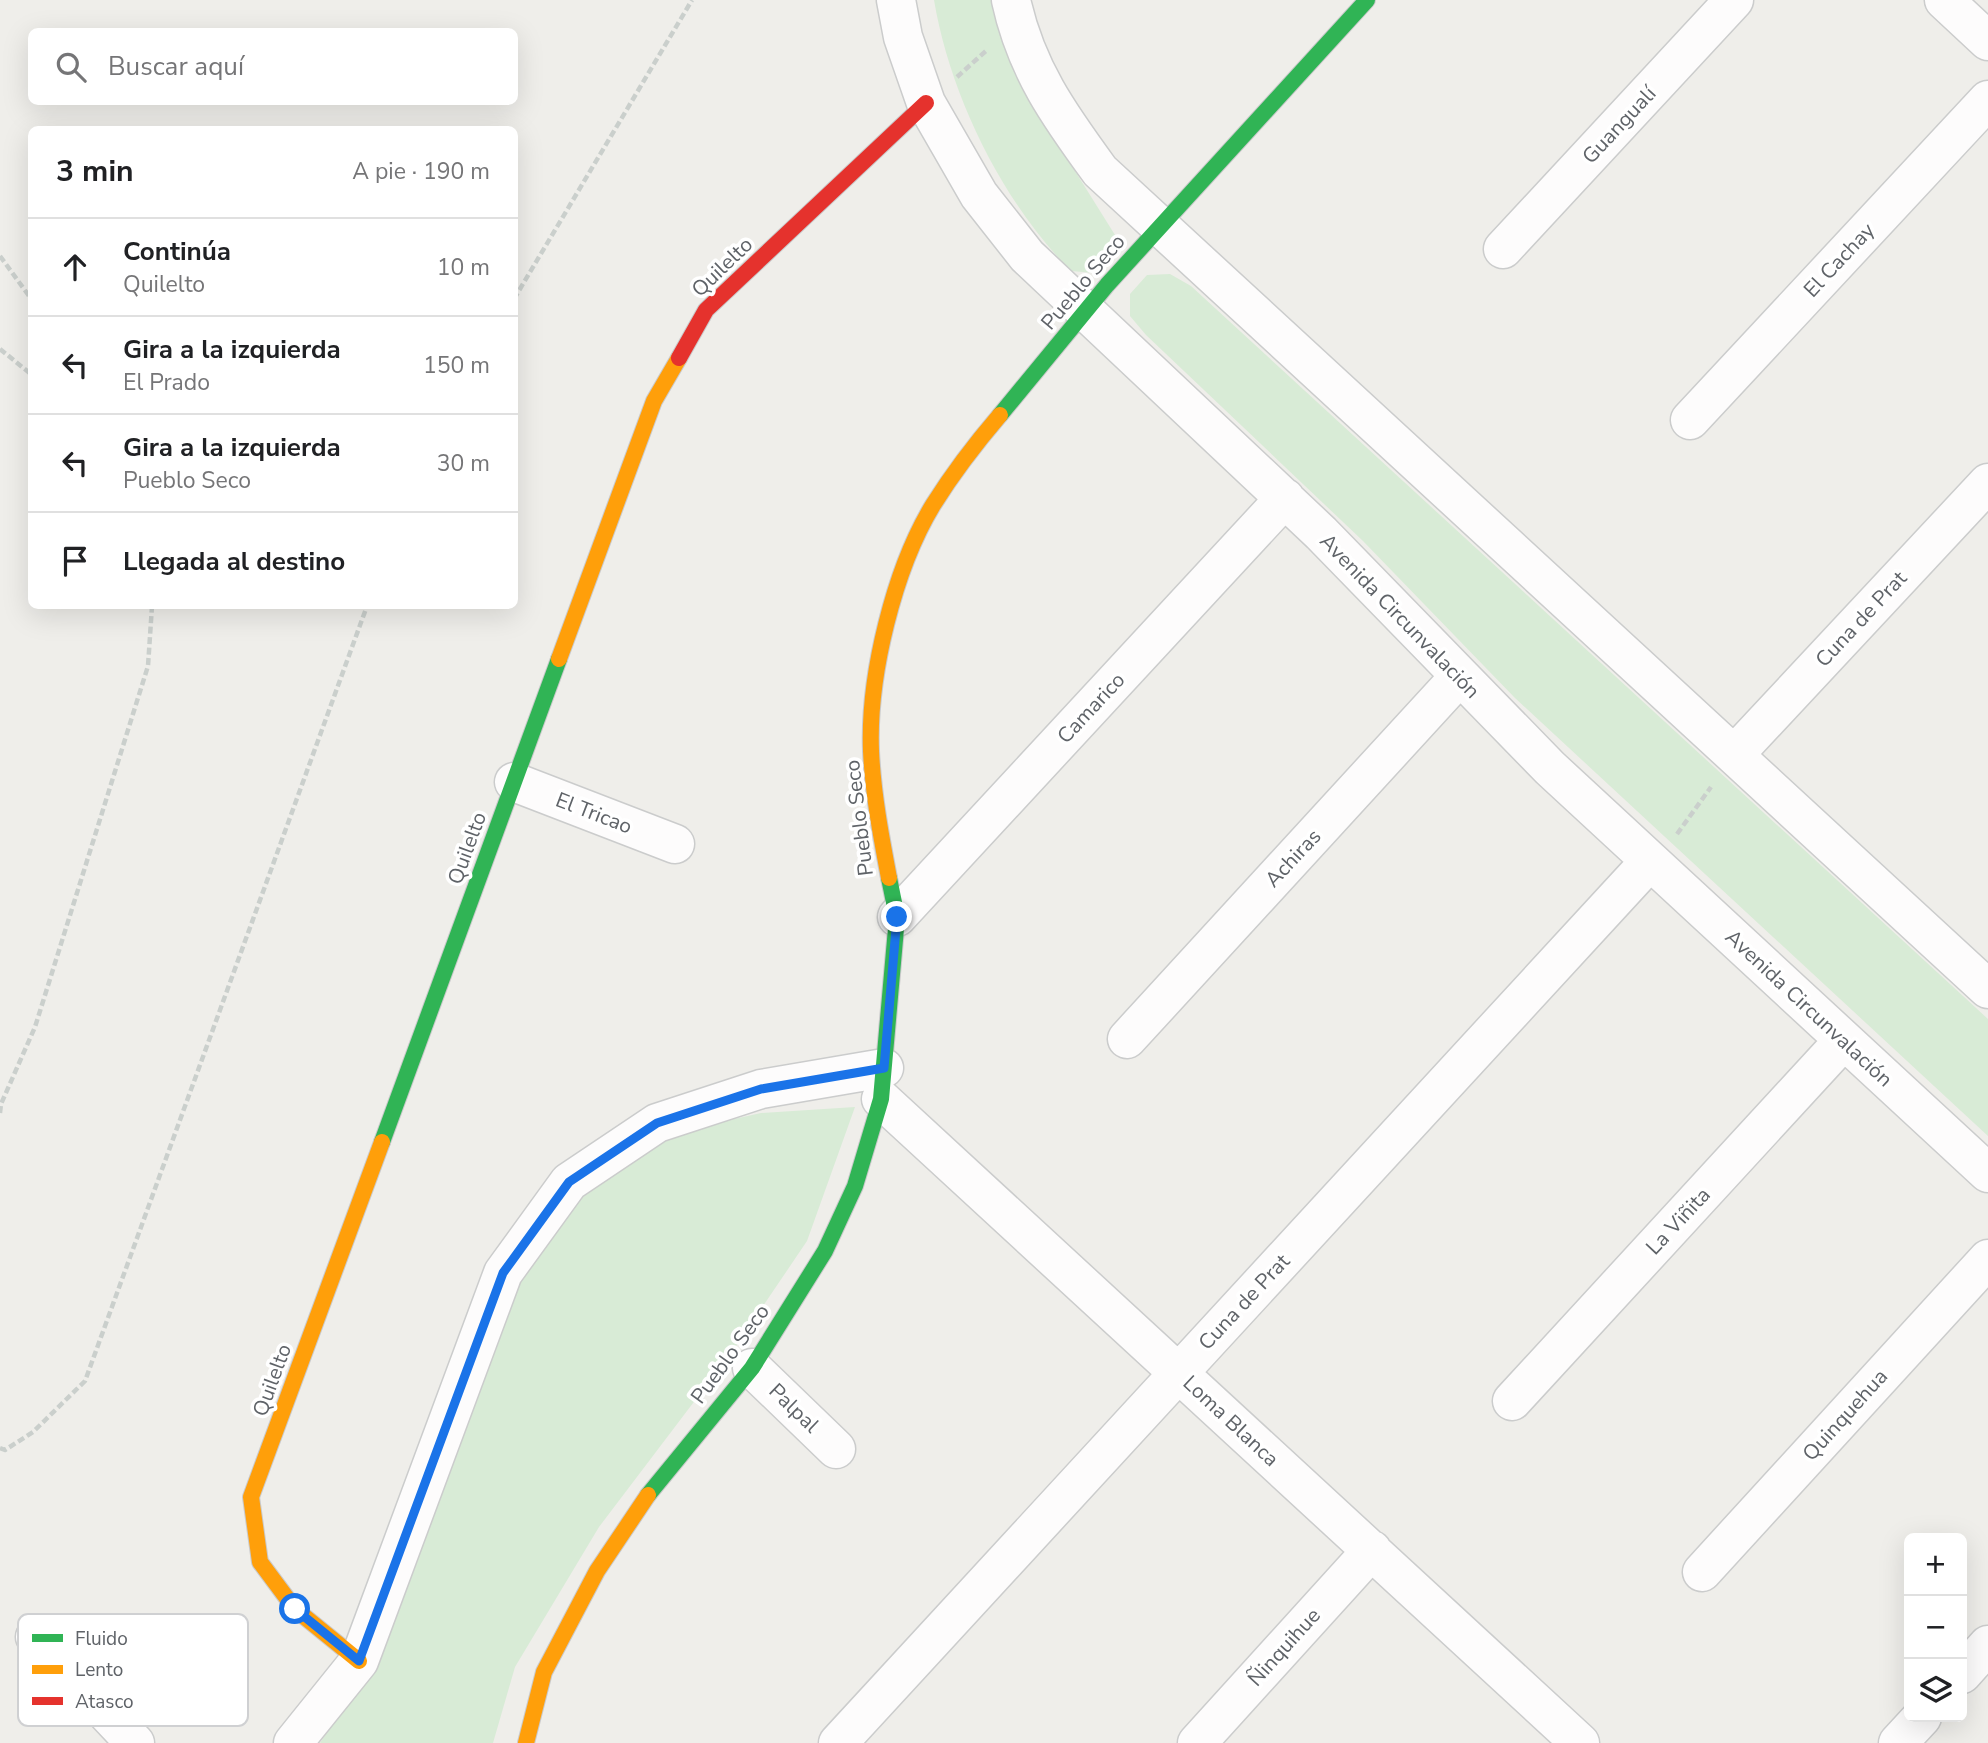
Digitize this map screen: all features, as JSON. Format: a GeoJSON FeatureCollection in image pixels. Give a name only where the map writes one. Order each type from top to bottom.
{"type":"FeatureCollection","features":[{"type":"Feature","properties":{"kind":"street","name":"Avenida Circunvalación"},"geometry":{"type":"LineString","coordinates":[[896,0],[903,37],[926,103],[979,195],[1027,256],[1354,565],[1541,760],[1988,1173]]}},
{"type":"Feature","properties":{"kind":"street","name":"Pueblo Seco"},"geometry":{"type":"LineString","coordinates":[[526,1743],[544,1672],[597,1571],[652,1489],[752,1368],[825,1251],[855,1186],[882,1084],[897,917],[878,819],[872,750],[876,670],[897,586],[940,496],[978,441],[1158,226],[1367,0]]}},
{"type":"Feature","properties":{"kind":"street","name":"Guangualí"},"geometry":{"type":"LineString","coordinates":[[1503,249],[1734,0]]}},
{"type":"Feature","properties":{"kind":"street"},"geometry":{"type":"LineString","coordinates":[[1944,0],[1988,41]]}},
{"type":"Feature","properties":{"kind":"street"},"geometry":{"type":"LineString","coordinates":[[1014,12],[1027,55],[1054,109],[1100,171],[1988,989]]}},
{"type":"Feature","properties":{"kind":"street","name":"El Cachay"},"geometry":{"type":"LineString","coordinates":[[1690,421],[1988,100]]}},
{"type":"Feature","properties":{"kind":"street","name":"Quilelto"},"geometry":{"type":"LineString","coordinates":[[359,1661],[295,1609],[260,1562],[251,1497],[654,401],[706,310],[926,103]]}},
{"type":"Feature","properties":{"kind":"street","name":"Cuna de Prat"},"geometry":{"type":"LineString","coordinates":[[1734,755],[1988,483]]}},
{"type":"Feature","properties":{"kind":"street","name":"Camarico"},"geometry":{"type":"LineString","coordinates":[[897,917],[1285,499]]}},
{"type":"Feature","properties":{"kind":"street","name":"Achiras"},"geometry":{"type":"LineString","coordinates":[[1126,1040],[1460,677]]}},
{"type":"Feature","properties":{"kind":"street","name":"El Tricao"},"geometry":{"type":"LineString","coordinates":[[514,782],[675,844]]}},
{"type":"Feature","properties":{"kind":"street","name":"Cuna de Prat"},"geometry":{"type":"LineString","coordinates":[[838,1743],[1650,860]]}},
{"type":"Feature","properties":{"kind":"street","name":"La Viñita"},"geometry":{"type":"LineString","coordinates":[[1512,1401],[1844,1040]]}},
{"type":"Feature","properties":{"kind":"street"},"geometry":{"type":"LineString","coordinates":[[293,1743],[359,1661],[503,1273],[569,1182],[657,1123],[761,1089],[882,1084]]}},
{"type":"Feature","properties":{"kind":"street","name":"Loma Blanca"},"geometry":{"type":"LineString","coordinates":[[882,1084],[1178,1373],[1372,1550],[1560,1736]]}},
{"type":"Feature","properties":{"kind":"street","name":"Quinquehua"},"geometry":{"type":"LineString","coordinates":[[1702,1572],[1988,1259]]}},
{"type":"Feature","properties":{"kind":"street","name":"Palpal"},"geometry":{"type":"LineString","coordinates":[[752,1368],[836,1449]]}},
{"type":"Feature","properties":{"kind":"street","name":"Ñinquihue"},"geometry":{"type":"LineString","coordinates":[[1197,1743],[1372,1550]]}},
{"type":"Feature","properties":{"kind":"street"},"geometry":{"type":"LineString","coordinates":[[1967,1668],[1988,1645]]}},
{"type":"Feature","properties":{"kind":"street"},"geometry":{"type":"LineString","coordinates":[[1898,1743],[1917,1722]]}},
{"type":"Feature","properties":{"kind":"street"},"geometry":{"type":"LineString","coordinates":[[119,1726],[135,1743]]}},
{"type":"Feature","properties":{"kind":"path"},"geometry":{"type":"LineString","coordinates":[[518,292],[692,0]]}},
{"type":"Feature","properties":{"kind":"path"},"geometry":{"type":"LineString","coordinates":[[926,103],[1014,12]]}},
{"type":"Feature","properties":{"kind":"path"},"geometry":{"type":"LineString","coordinates":[[0,256],[28,294]]}},
{"type":"Feature","properties":{"kind":"path"},"geometry":{"type":"LineString","coordinates":[[0,349],[28,372]]}},
{"type":"Feature","properties":{"kind":"path"},"geometry":{"type":"LineString","coordinates":[[0,1113],[1,1104],[35,1027],[148,666],[152,609]]}},
{"type":"Feature","properties":{"kind":"path"},"geometry":{"type":"LineString","coordinates":[[0,1448],[5,1450],[33,1432],[85,1381],[367,609]]}},
{"type":"Feature","properties":{"kind":"path"},"geometry":{"type":"LineString","coordinates":[[1650,860],[1674,837],[1734,755]]}},
{"type":"Feature","properties":{"kind":"green space"},"geometry":{"type":"Polygon","coordinates":[[[934,0],[995,0],[1050,131],[1115,235],[1114,257],[1095,273],[1071,271],[1023,213],[1002,180],[966,109],[952,73],[934,0]]]}},
{"type":"Feature","properties":{"kind":"green space"},"geometry":{"type":"Polygon","coordinates":[[[1170,274],[1191,286],[1988,1019],[1988,1136],[1515,698],[1363,541],[1146,335],[1130,316],[1130,294],[1147,275],[1170,274]]]}},
{"type":"Feature","properties":{"kind":"green space"},"geometry":{"type":"Polygon","coordinates":[[[855,1107],[807,1241],[734,1349],[599,1527],[515,1667],[493,1743],[320,1743],[379,1654],[520,1267],[592,1185],[662,1135],[761,1113],[855,1107]]]}},
{"type":"Feature","properties":{"kind":"traffic: fast"},"geometry":{"type":"LineString","coordinates":[[1000,415],[1107,285],[1367,0]]}},
{"type":"Feature","properties":{"kind":"traffic: fast"},"geometry":{"type":"LineString","coordinates":[[382,1142],[559,659]]}},
{"type":"Feature","properties":{"kind":"traffic: fast"},"geometry":{"type":"LineString","coordinates":[[648,1495],[752,1368],[825,1251],[855,1186],[881,1099],[897,917],[889,878]]}},
{"type":"Feature","properties":{"kind":"traffic: slow"},"geometry":{"type":"LineString","coordinates":[[559,659],[654,401],[679,358]]}},
{"type":"Feature","properties":{"kind":"traffic: slow"},"geometry":{"type":"LineString","coordinates":[[889,878],[875,799],[871,751],[874,690],[886,624],[906,560],[933,505],[1000,415]]}},
{"type":"Feature","properties":{"kind":"traffic: slow"},"geometry":{"type":"LineString","coordinates":[[359,1661],[295,1609],[260,1562],[251,1497],[382,1142]]}},
{"type":"Feature","properties":{"kind":"traffic: slow"},"geometry":{"type":"LineString","coordinates":[[526,1743],[544,1672],[597,1571],[648,1495]]}},
{"type":"Feature","properties":{"kind":"traffic: jam"},"geometry":{"type":"LineString","coordinates":[[679,358],[706,310],[926,103]]}},
{"type":"Feature","properties":{"kind":"route"},"geometry":{"type":"LineString","coordinates":[[295,1609],[359,1661],[503,1273],[569,1182],[657,1123],[761,1089],[884,1068],[897,917]]}}]}
